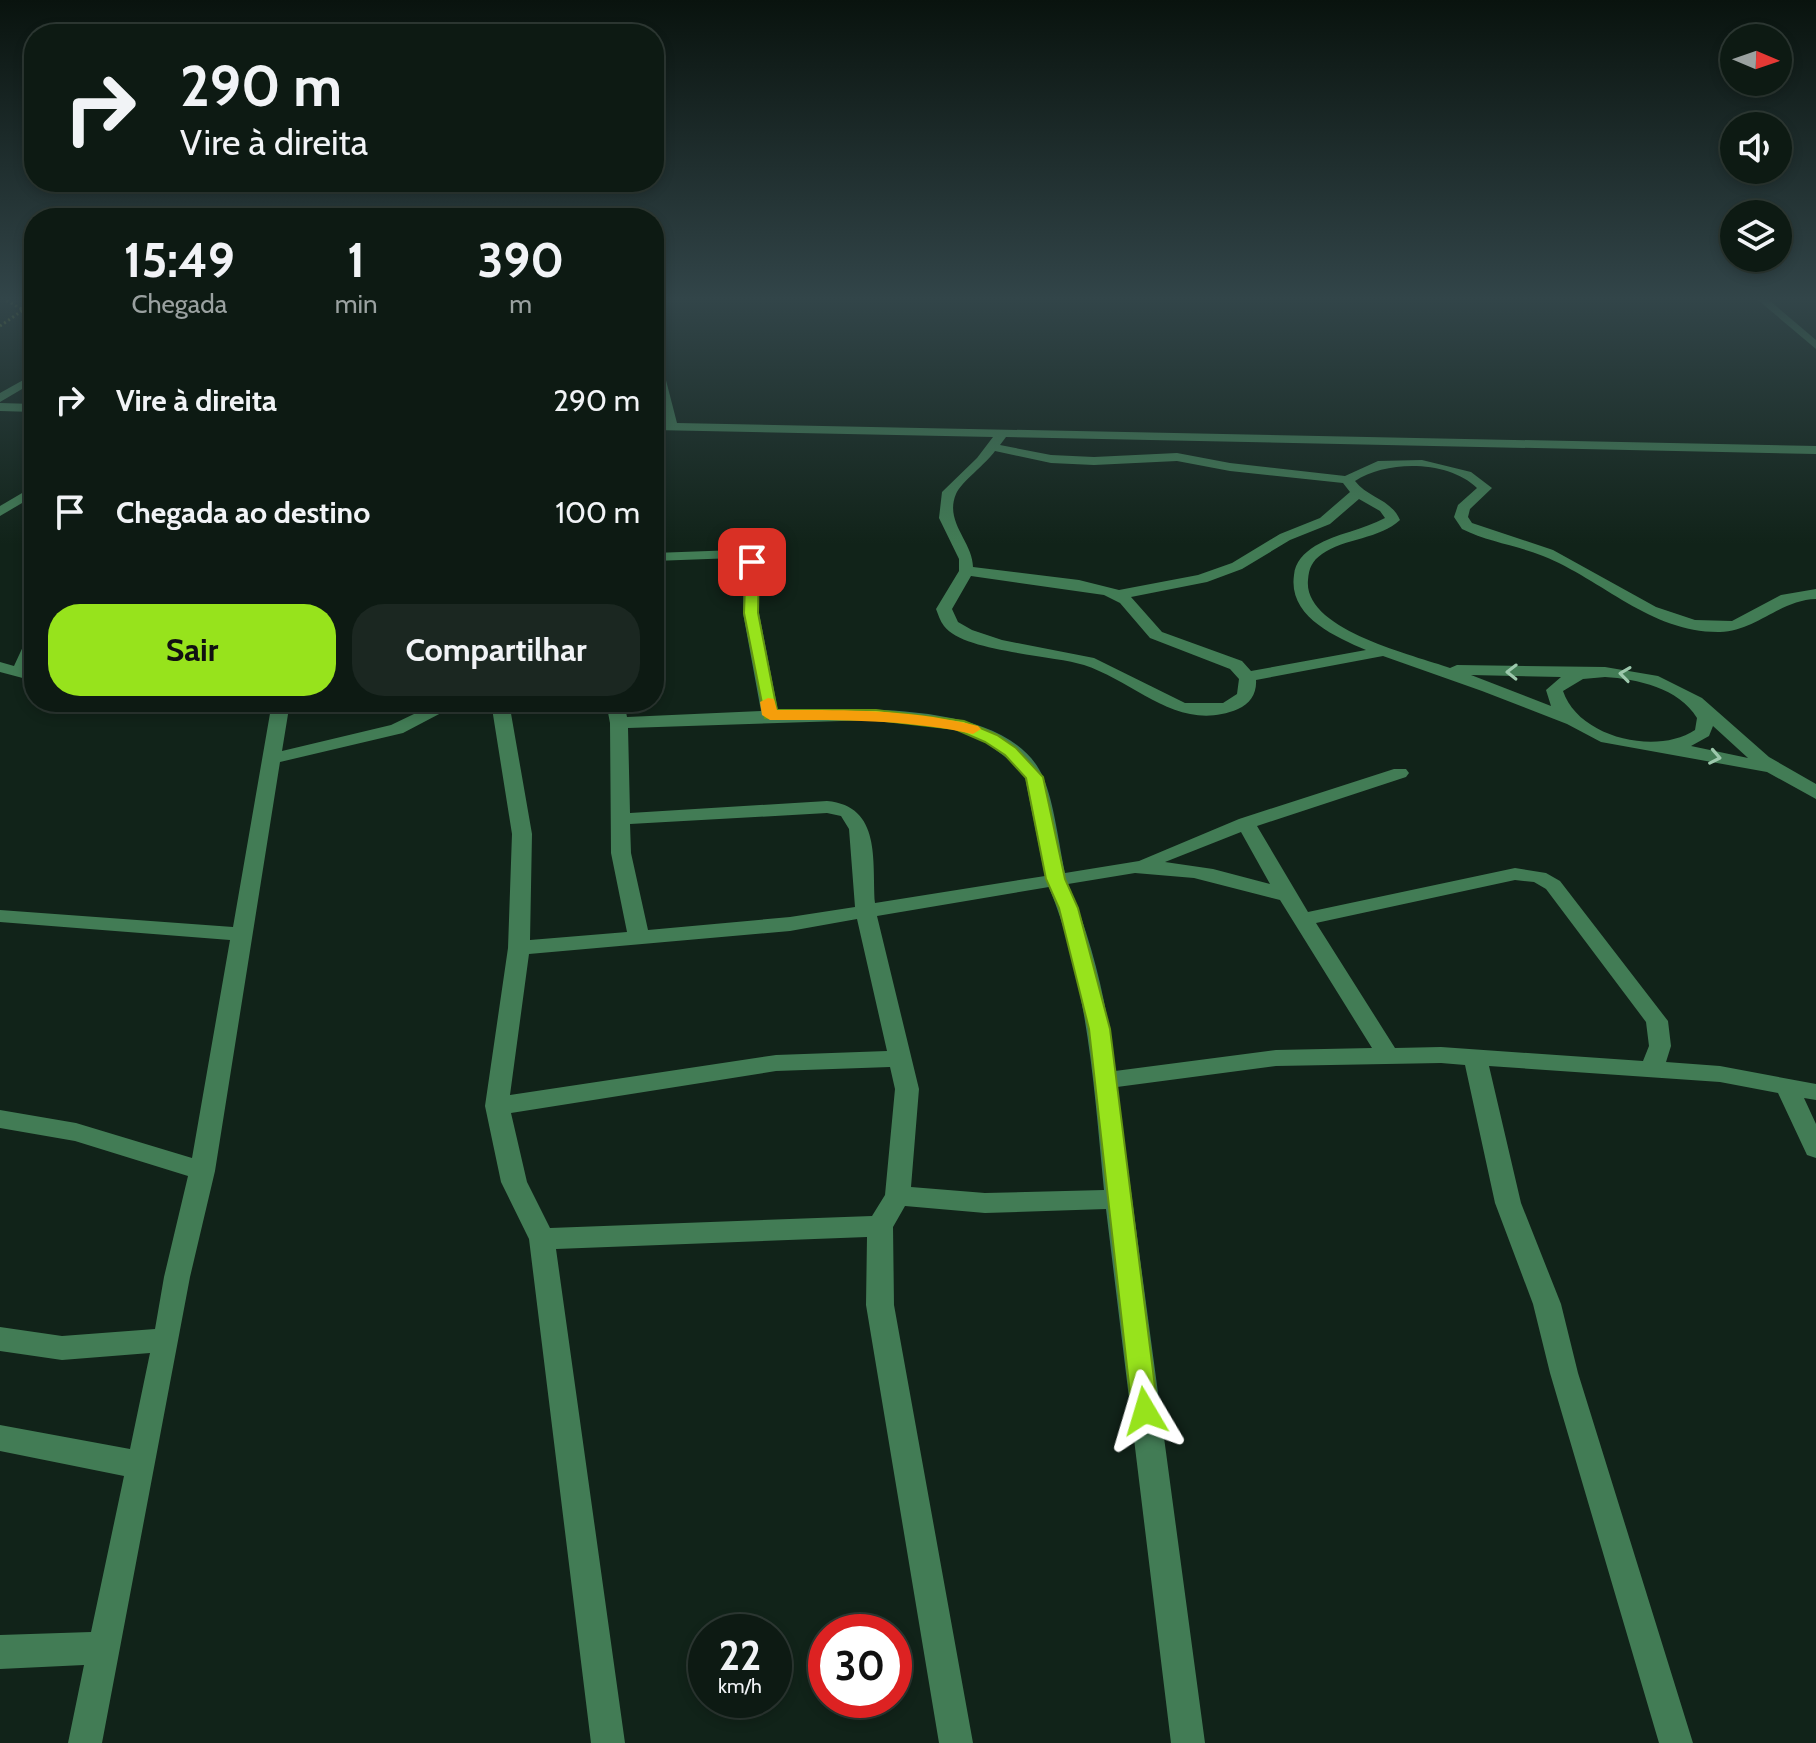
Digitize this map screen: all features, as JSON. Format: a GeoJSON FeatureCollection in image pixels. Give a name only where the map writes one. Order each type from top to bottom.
{"type":"FeatureCollection","features":[{"type":"Feature","properties":{"kind":"street"},"geometry":{"type":"LineString","coordinates":[[0,398],[24,383]]}},
{"type":"Feature","properties":{"kind":"street"},"geometry":{"type":"LineString","coordinates":[[664,397],[671,425]]}},
{"type":"Feature","properties":{"kind":"street"},"geometry":{"type":"LineString","coordinates":[[0,407],[24,408]]}},
{"type":"Feature","properties":{"kind":"street"},"geometry":{"type":"LineString","coordinates":[[664,425],[1816,450]]}},
{"type":"Feature","properties":{"kind":"street"},"geometry":{"type":"LineString","coordinates":[[1003,432],[993,447],[955,484],[948,499],[946,518],[966,559],[966,571],[944,609],[951,625],[970,635],[1099,664],[1152,697],[1195,709],[1222,708],[1239,702],[1249,687],[1247,677],[1236,665],[1156,635],[1119,595]]}},
{"type":"Feature","properties":{"kind":"street"},"geometry":{"type":"LineString","coordinates":[[993,447],[1051,459],[1094,461],[1177,457],[1353,486],[1388,511],[1393,520],[1320,550],[1301,569],[1300,582],[1310,606],[1323,620],[1354,641],[1570,720],[1595,734],[1626,743],[1772,767]]}},
{"type":"Feature","properties":{"kind":"street"},"geometry":{"type":"LineString","coordinates":[[966,571],[1079,585],[1119,595],[1202,579],[1237,566],[1285,537],[1325,521],[1373,466],[1401,462],[1434,466],[1470,476],[1485,488],[1463,508],[1461,517],[1467,526],[1558,557],[1636,605],[1683,623],[1731,626],[1751,619],[1783,597],[1816,594]]}},
{"type":"Feature","properties":{"kind":"street"},"geometry":{"type":"LineString","coordinates":[[0,512],[24,496]]}},
{"type":"Feature","properties":{"kind":"street"},"geometry":{"type":"LineString","coordinates":[[664,557],[729,554],[751,559],[751,613],[770,715]]}},
{"type":"Feature","properties":{"kind":"street"},"geometry":{"type":"LineString","coordinates":[[1247,677],[1381,652]]}},
{"type":"Feature","properties":{"kind":"street"},"geometry":{"type":"LineString","coordinates":[[0,667],[24,673]]}},
{"type":"Feature","properties":{"kind":"street"},"geometry":{"type":"LineString","coordinates":[[1437,669],[1616,672],[1647,677],[1675,688],[1696,702],[1772,767],[1814,790]]}},
{"type":"Feature","properties":{"kind":"street"},"geometry":{"type":"LineString","coordinates":[[1570,720],[1555,704],[1554,690],[1566,678],[1588,672]]}},
{"type":"Feature","properties":{"kind":"street"},"geometry":{"type":"LineString","coordinates":[[1659,746],[1686,742],[1703,732],[1706,718],[1696,702]]}},
{"type":"Feature","properties":{"kind":"street"},"geometry":{"type":"LineString","coordinates":[[85,1743],[177,1277],[202,1171],[279,712]]}},
{"type":"Feature","properties":{"kind":"street"},"geometry":{"type":"LineString","coordinates":[[271,759],[397,729],[432,712]]}},
{"type":"Feature","properties":{"kind":"street"},"geometry":{"type":"LineString","coordinates":[[502,712],[522,834],[519,948],[497,1106],[514,1182],[542,1239],[608,1743]]}},
{"type":"Feature","properties":{"kind":"street"},"geometry":{"type":"LineString","coordinates":[[617,712],[621,853],[639,939]]}},
{"type":"Feature","properties":{"kind":"street"},"geometry":{"type":"LineString","coordinates":[[619,723],[770,715],[876,715],[924,719],[958,725],[991,738],[1026,764],[1034,777],[1056,879],[1081,953],[1099,1029],[1188,1743]]}},
{"type":"Feature","properties":{"kind":"street"},"geometry":{"type":"LineString","coordinates":[[1135,867],[1246,823],[1400,773]]}},
{"type":"Feature","properties":{"kind":"street"},"geometry":{"type":"LineString","coordinates":[[621,819],[827,807],[848,811],[856,818],[866,913],[907,1089],[898,1196],[880,1226],[880,1305],[956,1743]]}},
{"type":"Feature","properties":{"kind":"street"},"geometry":{"type":"LineString","coordinates":[[1246,823],[1263,858],[1364,1011],[1387,1055]]}},
{"type":"Feature","properties":{"kind":"street"},"geometry":{"type":"LineString","coordinates":[[519,948],[790,924],[1135,867],[1167,866],[1195,870],[1288,896]]}},
{"type":"Feature","properties":{"kind":"street"},"geometry":{"type":"LineString","coordinates":[[1306,919],[1515,874],[1539,877],[1553,885],[1657,1021],[1660,1046],[1652,1068]]}},
{"type":"Feature","properties":{"kind":"street"},"geometry":{"type":"LineString","coordinates":[[0,916],[242,934]]}},
{"type":"Feature","properties":{"kind":"street"},"geometry":{"type":"LineString","coordinates":[[1107,1080],[1276,1058],[1387,1055],[1652,1068],[1720,1074],[1816,1092]]}},
{"type":"Feature","properties":{"kind":"street"},"geometry":{"type":"LineString","coordinates":[[1475,1058],[1508,1203],[1547,1304],[1564,1373],[1676,1743]]}},
{"type":"Feature","properties":{"kind":"street"},"geometry":{"type":"LineString","coordinates":[[497,1106],[776,1063],[898,1059]]}},
{"type":"Feature","properties":{"kind":"street"},"geometry":{"type":"LineString","coordinates":[[1786,1086],[1816,1149]]}},
{"type":"Feature","properties":{"kind":"street"},"geometry":{"type":"LineString","coordinates":[[0,1119],[76,1132],[202,1171]]}},
{"type":"Feature","properties":{"kind":"street"},"geometry":{"type":"LineString","coordinates":[[898,1196],[985,1203],[1118,1199]]}},
{"type":"Feature","properties":{"kind":"street"},"geometry":{"type":"LineString","coordinates":[[542,1239],[880,1226]]}},
{"type":"Feature","properties":{"kind":"street"},"geometry":{"type":"LineString","coordinates":[[0,1339],[62,1348],[167,1340]]}},
{"type":"Feature","properties":{"kind":"street"},"geometry":{"type":"LineString","coordinates":[[0,1438],[140,1465]]}},
{"type":"Feature","properties":{"kind":"street"},"geometry":{"type":"LineString","coordinates":[[0,1652],[104,1648]]}},
{"type":"Feature","properties":{"kind":"slow traffic"},"geometry":{"type":"LineString","coordinates":[[768,702],[770,715],[876,715],[924,719],[973,729]]}},
{"type":"Feature","properties":{"kind":"route"},"geometry":{"type":"LineString","coordinates":[[752,562],[751,613],[770,715],[876,715],[958,725],[974,729],[1011,751],[1026,764],[1034,777],[1056,879],[1081,953],[1099,1029],[1145,1411]]}}]}
